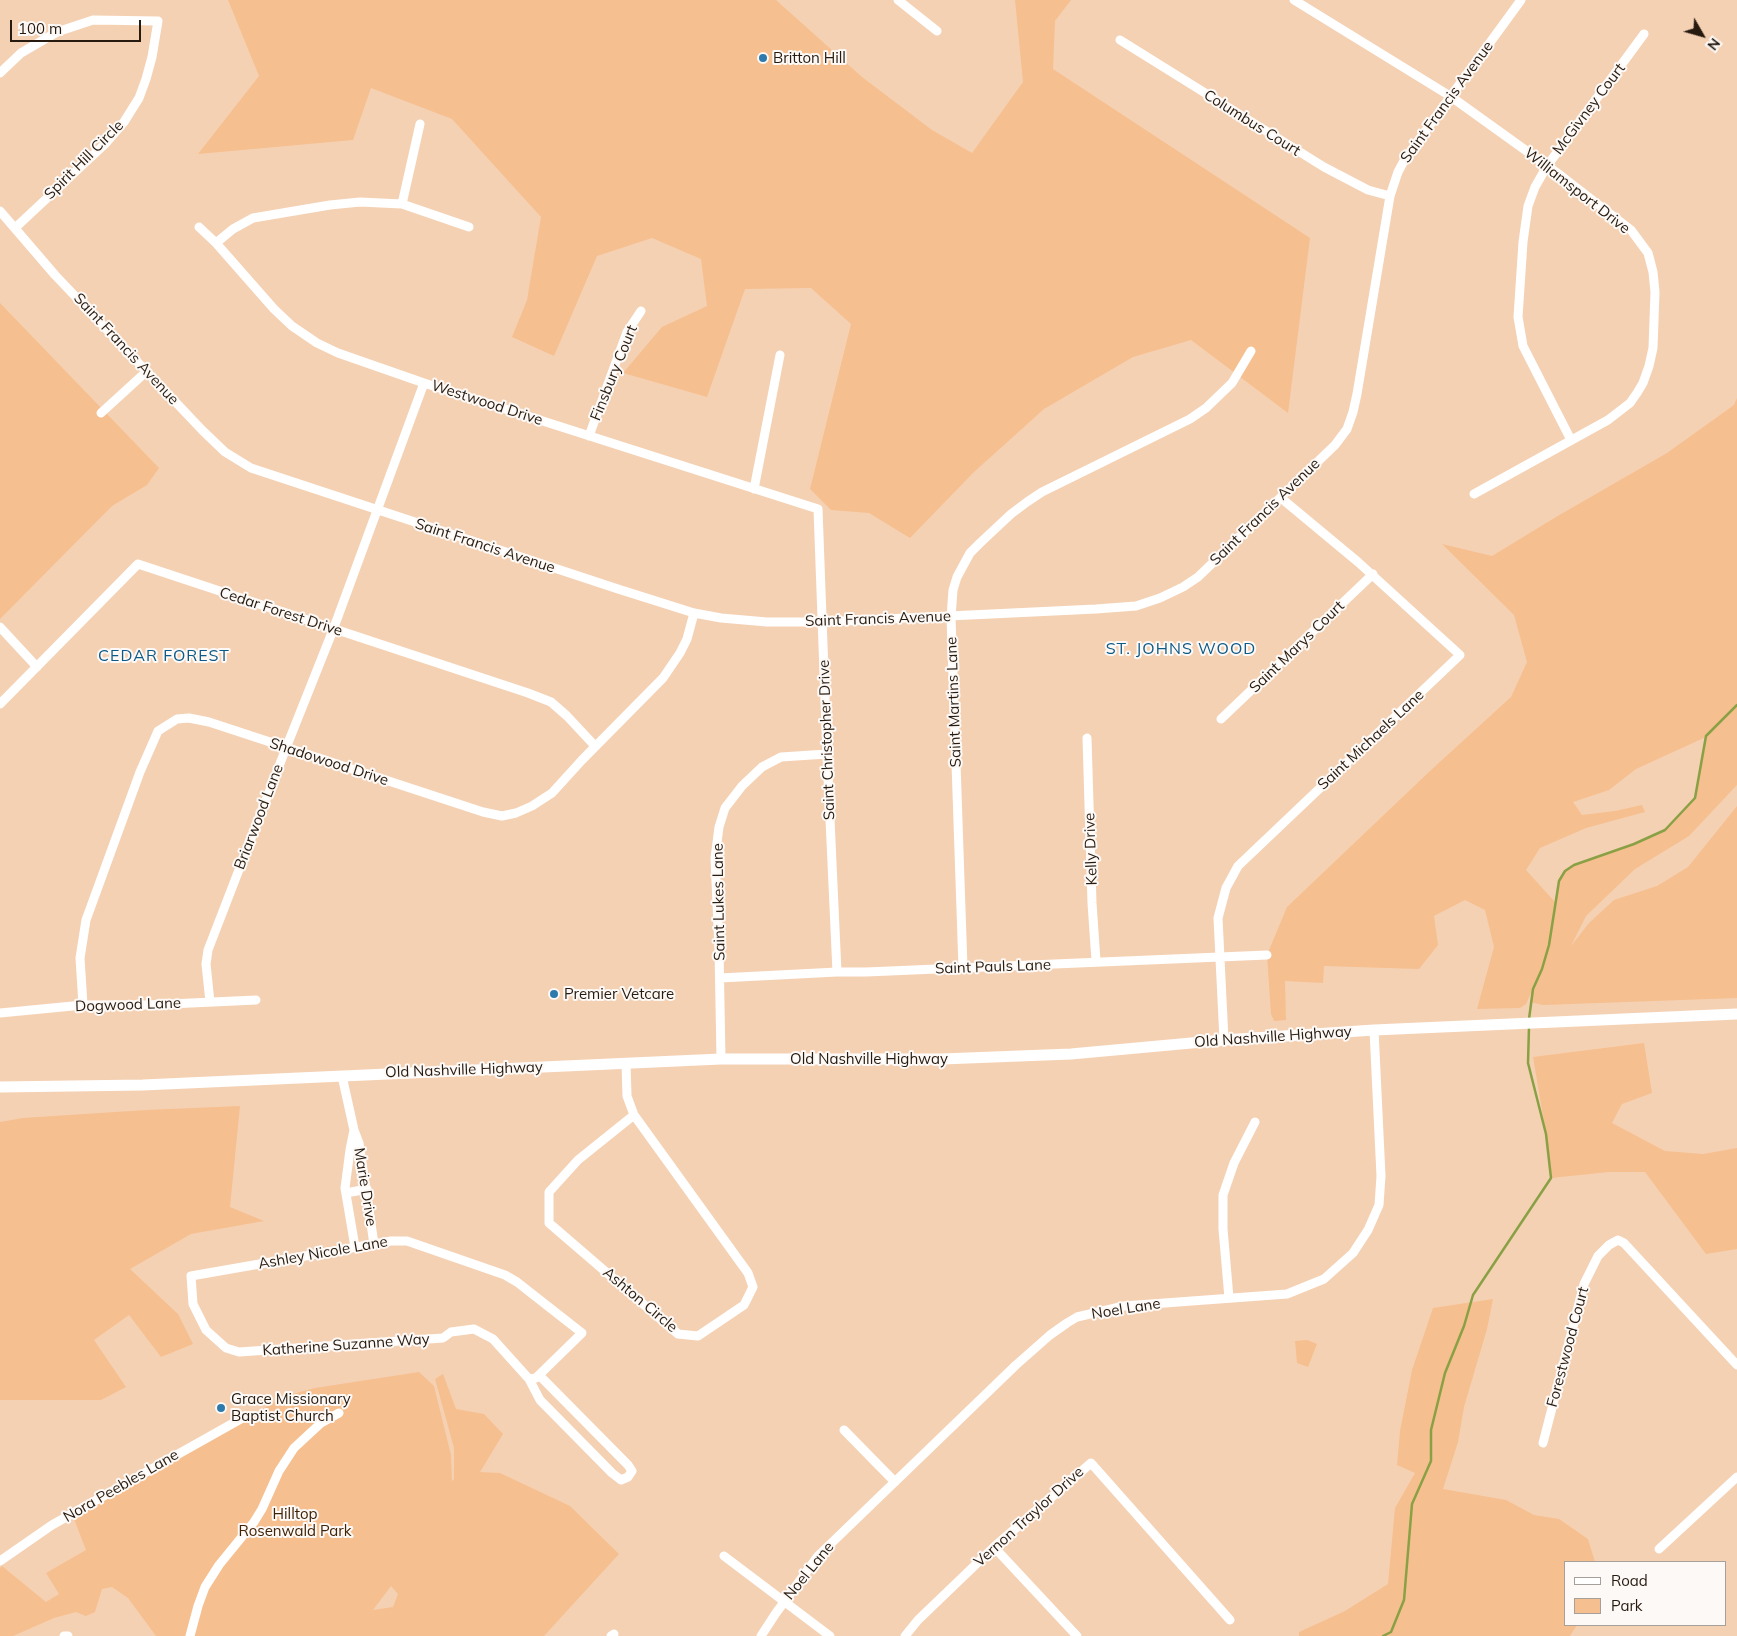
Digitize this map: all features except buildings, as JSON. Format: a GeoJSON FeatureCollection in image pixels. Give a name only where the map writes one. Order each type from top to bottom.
{"type":"FeatureCollection","features":[{"type":"Feature","properties":{"kind":"main road","name":"Old Nashville Highway"},"geometry":{"type":"LineString","coordinates":[[0,1087],[143,1085],[721,1059],[942,1059],[1042,1056],[1224,1040],[1374,1030],[1737,1014]]}},
{"type":"Feature","properties":{"kind":"street"},"geometry":{"type":"LineString","coordinates":[[898,0],[937,31]]}},
{"type":"Feature","properties":{"kind":"street","name":"Williamsport Drive"},"geometry":{"type":"LineString","coordinates":[[1294,0],[1450,96],[1631,230],[1648,253],[1653,272],[1655,292],[1653,348],[1643,383],[1630,402],[1608,420],[1474,494]]}},
{"type":"Feature","properties":{"kind":"street","name":"Saint Francis Avenue"},"geometry":{"type":"LineString","coordinates":[[0,211],[55,275],[225,452],[251,468],[377,511],[694,612],[721,618],[767,622],[823,622],[951,617],[1136,606],[1160,598],[1198,577],[1335,445],[1347,429],[1353,412],[1390,196],[1398,172],[1405,159],[1450,96],[1521,0]]}},
{"type":"Feature","properties":{"kind":"street","name":"Spirit Hill Circle"},"geometry":{"type":"LineString","coordinates":[[0,74],[21,53],[57,32],[93,20],[158,21],[146,79],[139,98],[124,122],[105,144],[15,228]]}},
{"type":"Feature","properties":{"kind":"street","name":"McGivney Court"},"geometry":{"type":"LineString","coordinates":[[1571,440],[1522,346],[1518,317],[1523,242],[1528,206],[1535,187],[1547,166],[1644,34]]}},
{"type":"Feature","properties":{"kind":"street","name":"Columbus Court"},"geometry":{"type":"LineString","coordinates":[[1120,40],[1324,167],[1368,190],[1390,196]]}},
{"type":"Feature","properties":{"kind":"street"},"geometry":{"type":"LineString","coordinates":[[402,204],[420,124]]}},
{"type":"Feature","properties":{"kind":"street"},"geometry":{"type":"LineString","coordinates":[[216,243],[253,218],[360,202],[402,204],[469,227]]}},
{"type":"Feature","properties":{"kind":"street","name":"Westwood Drive"},"geometry":{"type":"LineString","coordinates":[[199,227],[292,326],[317,343],[338,353],[424,383],[818,509]]}},
{"type":"Feature","properties":{"kind":"street","name":"Finsbury Court"},"geometry":{"type":"LineString","coordinates":[[589,436],[627,332],[641,311]]}},
{"type":"Feature","properties":{"kind":"street","name":"Saint Martins Lane"},"geometry":{"type":"LineString","coordinates":[[963,968],[951,617],[953,590],[963,566],[980,543],[1011,514],[1042,492],[1190,419],[1206,408],[1232,383],[1251,351]]}},
{"type":"Feature","properties":{"kind":"street"},"geometry":{"type":"LineString","coordinates":[[754,489],[780,355]]}},
{"type":"Feature","properties":{"kind":"street"},"geometry":{"type":"LineString","coordinates":[[101,413],[148,371]]}},
{"type":"Feature","properties":{"kind":"street","name":"Briarwood Lane"},"geometry":{"type":"LineString","coordinates":[[210,1002],[206,964],[208,950],[333,630],[424,383]]}},
{"type":"Feature","properties":{"kind":"street","name":"Saint Michaels Lane"},"geometry":{"type":"LineString","coordinates":[[1224,1040],[1218,918],[1226,888],[1238,866],[1460,655],[1372,574],[1281,498]]}},
{"type":"Feature","properties":{"kind":"street","name":"Saint Christopher Drive"},"geometry":{"type":"LineString","coordinates":[[818,509],[826,754],[837,972]]}},
{"type":"Feature","properties":{"kind":"street","name":"Cedar Forest Drive"},"geometry":{"type":"LineString","coordinates":[[0,704],[138,564],[551,702],[596,746]]}},
{"type":"Feature","properties":{"kind":"street","name":"Saint Marys Court"},"geometry":{"type":"LineString","coordinates":[[1220,719],[1372,574]]}},
{"type":"Feature","properties":{"kind":"street","name":"Shadowood Drive"},"geometry":{"type":"LineString","coordinates":[[83,1006],[80,958],[86,920],[140,772],[158,731],[177,719],[189,718],[209,722],[474,809],[502,816],[516,813],[544,799],[561,784],[648,694],[673,665],[687,639],[694,612]]}},
{"type":"Feature","properties":{"kind":"street"},"geometry":{"type":"LineString","coordinates":[[0,627],[37,667]]}},
{"type":"Feature","properties":{"kind":"street","name":"Kelly Drive"},"geometry":{"type":"LineString","coordinates":[[1087,738],[1092,903],[1096,961]]}},
{"type":"Feature","properties":{"kind":"street","name":"Saint Lukes Lane"},"geometry":{"type":"LineString","coordinates":[[721,1059],[715,858],[719,827],[725,808],[742,786],[762,767],[781,757],[826,754]]}},
{"type":"Feature","properties":{"kind":"street","name":"Saint Pauls Lane"},"geometry":{"type":"LineString","coordinates":[[720,978],[1267,955]]}},
{"type":"Feature","properties":{"kind":"street","name":"Dogwood Lane"},"geometry":{"type":"LineString","coordinates":[[0,1014],[83,1006],[256,1000]]}},
{"type":"Feature","properties":{"kind":"street","name":"Noel Lane"},"geometry":{"type":"LineString","coordinates":[[761,1636],[818,1556],[1016,1365],[1050,1335],[1072,1320],[1124,1306],[1287,1294],[1324,1280],[1353,1253],[1368,1230],[1379,1205],[1381,1176],[1374,1030]]}},
{"type":"Feature","properties":{"kind":"street","name":"Ashton Circle"},"geometry":{"type":"LineString","coordinates":[[626,1063],[627,1096],[634,1115],[748,1273],[753,1286],[744,1305],[698,1336],[678,1334],[548,1223],[549,1192],[578,1160],[634,1115]]}},
{"type":"Feature","properties":{"kind":"street","name":"Marie Drive"},"geometry":{"type":"LineString","coordinates":[[342,1076],[354,1130],[360,1142],[374,1244]]}},
{"type":"Feature","properties":{"kind":"street"},"geometry":{"type":"LineString","coordinates":[[1229,1298],[1223,1229],[1223,1195],[1234,1163],[1254,1122]]}},
{"type":"Feature","properties":{"kind":"street","name":"Marie Drive"},"geometry":{"type":"LineString","coordinates":[[354,1130],[345,1188],[355,1248]]}},
{"type":"Feature","properties":{"kind":"street"},"geometry":{"type":"LineString","coordinates":[[346,1193],[366,1189]]}},
{"type":"Feature","properties":{"kind":"street","name":"Forestwood Court"},"geometry":{"type":"LineString","coordinates":[[1543,1443],[1584,1284],[1598,1256],[1609,1245],[1618,1240],[1624,1243],[1737,1365]]}},
{"type":"Feature","properties":{"kind":"street","name":"Ashley Nicole Lane"},"geometry":{"type":"LineString","coordinates":[[204,1274],[374,1244],[407,1241],[505,1275],[517,1282],[582,1333],[540,1375]]}},
{"type":"Feature","properties":{"kind":"street","name":"Katherine Suzanne Way"},"geometry":{"type":"LineString","coordinates":[[204,1274],[191,1276],[193,1304],[206,1330],[226,1348],[239,1352],[444,1338],[451,1332],[474,1329],[493,1339],[530,1379]]}},
{"type":"Feature","properties":{"kind":"street"},"geometry":{"type":"LineString","coordinates":[[540,1375],[628,1465],[632,1471],[628,1477],[621,1480],[612,1474],[540,1400],[530,1379],[540,1375]]}},
{"type":"Feature","properties":{"kind":"street"},"geometry":{"type":"LineString","coordinates":[[190,1636],[196,1611],[205,1587],[219,1565],[254,1522],[279,1471],[294,1448],[321,1423],[339,1413]]}},
{"type":"Feature","properties":{"kind":"street","name":"Nora Peebles Lane"},"geometry":{"type":"LineString","coordinates":[[0,1561],[52,1525],[246,1416]]}},
{"type":"Feature","properties":{"kind":"street"},"geometry":{"type":"LineString","coordinates":[[844,1430],[895,1482]]}},
{"type":"Feature","properties":{"kind":"street","name":"Vernon Traylor Drive"},"geometry":{"type":"LineString","coordinates":[[905,1636],[918,1620],[994,1547],[1091,1463],[1230,1620]]}},
{"type":"Feature","properties":{"kind":"street"},"geometry":{"type":"LineString","coordinates":[[1659,1549],[1737,1477]]}},
{"type":"Feature","properties":{"kind":"street"},"geometry":{"type":"LineString","coordinates":[[994,1547],[1077,1636]]}},
{"type":"Feature","properties":{"kind":"street"},"geometry":{"type":"LineString","coordinates":[[724,1556],[830,1636]]}},
{"type":"Feature","properties":{"kind":"green space"},"geometry":{"type":"Polygon","coordinates":[[[228,0],[776,0],[862,77],[932,130],[972,153],[1023,82],[1015,0],[1071,0],[1055,21],[1053,69],[1310,238],[1288,413],[1191,340],[1133,357],[1044,409],[974,472],[910,538],[869,513],[831,510],[810,489],[851,324],[811,288],[745,289],[707,397],[623,373],[662,327],[707,306],[701,259],[652,238],[597,256],[554,356],[512,337],[527,300],[541,217],[452,119],[371,88],[353,140],[198,154],[259,76],[228,0]]]}},
{"type":"Feature","properties":{"kind":"green space"},"geometry":{"type":"Polygon","coordinates":[[[0,303],[159,468],[147,485],[112,506],[0,619],[0,303]]]}},
{"type":"Feature","properties":{"kind":"green space"},"geometry":{"type":"Polygon","coordinates":[[[1737,398],[1737,785],[1689,836],[1635,869],[1586,916],[1571,946],[1589,923],[1614,900],[1657,886],[1688,867],[1737,806],[1737,998],[1543,1005],[1530,1002],[1532,991],[1526,1004],[1520,1008],[1477,1009],[1494,947],[1485,910],[1465,900],[1434,916],[1438,945],[1419,969],[1324,966],[1323,983],[1285,981],[1286,1020],[1274,1021],[1271,1014],[1267,955],[1287,907],[1511,697],[1527,662],[1514,615],[1442,544],[1492,556],[1667,453],[1734,405],[1737,398]],[[1706,737],[1636,769],[1609,790],[1573,802],[1582,815],[1642,805],[1645,812],[1586,828],[1540,848],[1526,870],[1555,902],[1559,881],[1565,871],[1574,865],[1634,844],[1665,830],[1695,798],[1706,737]]]}},
{"type":"Feature","properties":{"kind":"green space"},"geometry":{"type":"Polygon","coordinates":[[[1644,1043],[1652,1093],[1622,1104],[1612,1123],[1665,1151],[1703,1154],[1737,1148],[1737,1249],[1706,1254],[1645,1172],[1609,1172],[1551,1178],[1546,1134],[1533,1057],[1644,1043]]]}},
{"type":"Feature","properties":{"kind":"green space"},"geometry":{"type":"Polygon","coordinates":[[[240,1106],[230,1207],[264,1221],[191,1234],[130,1269],[178,1314],[193,1344],[161,1357],[129,1315],[94,1340],[126,1387],[101,1400],[0,1400],[0,1122],[23,1118],[240,1106]]]}},
{"type":"Feature","properties":{"kind":"green space"},"geometry":{"type":"Polygon","coordinates":[[[1493,1299],[1487,1329],[1464,1407],[1458,1442],[1443,1489],[1506,1500],[1534,1515],[1559,1519],[1588,1539],[1595,1561],[1564,1561],[1564,1626],[1576,1626],[1570,1636],[1299,1636],[1299,1632],[1345,1611],[1388,1584],[1395,1508],[1415,1473],[1397,1465],[1400,1431],[1412,1370],[1433,1308],[1493,1299]]]}},
{"type":"Feature","properties":{"kind":"green space"},"geometry":{"type":"Polygon","coordinates":[[[1307,1340],[1317,1344],[1308,1367],[1297,1363],[1295,1341],[1307,1340]]]}},
{"type":"Feature","properties":{"kind":"green space","name":"Hilltop Rosenwald Park"},"geometry":{"type":"Polygon","coordinates":[[[419,1372],[434,1386],[451,1455],[452,1481],[454,1479],[454,1448],[435,1379],[443,1374],[456,1409],[484,1414],[503,1434],[480,1472],[500,1473],[570,1506],[619,1554],[544,1636],[156,1636],[128,1598],[112,1587],[102,1589],[95,1612],[86,1616],[76,1612],[54,1618],[13,1636],[0,1636],[0,1568],[2,1566],[46,1602],[59,1594],[46,1573],[86,1550],[74,1519],[80,1513],[285,1396],[315,1388],[419,1372]],[[391,1586],[373,1610],[393,1607],[398,1594],[391,1586]]]}},
{"type":"Feature","properties":{"kind":"waterway"},"geometry":{"type":"LineString","coordinates":[[1529,1019],[1533,989],[1542,969],[1549,945],[1559,881],[1565,871],[1574,865],[1634,844],[1665,830],[1695,798],[1706,736],[1737,705]]}},
{"type":"Feature","properties":{"kind":"waterway"},"geometry":{"type":"LineString","coordinates":[[1383,1636],[1391,1632],[1404,1600],[1412,1504],[1431,1461],[1431,1430],[1445,1373],[1464,1326],[1473,1295],[1551,1178],[1546,1134],[1528,1063],[1529,1027]]}},
{"type":"Feature","properties":{"kind":"place","name":"Britton Hill"},"geometry":{"type":"Point","coordinates":[763,58]}},
{"type":"Feature","properties":{"kind":"place","name":"Premier Vetcare"},"geometry":{"type":"Point","coordinates":[554,994]}},
{"type":"Feature","properties":{"kind":"place","name":"Grace Missionary Baptist Church"},"geometry":{"type":"Point","coordinates":[221,1408]}},
{"type":"Feature","properties":{"kind":"district","name":"ST. JOHNS WOOD"},"geometry":{"type":"Point","coordinates":[1181,649]}},
{"type":"Feature","properties":{"kind":"district","name":"CEDAR FOREST"},"geometry":{"type":"Point","coordinates":[164,656]}}]}
